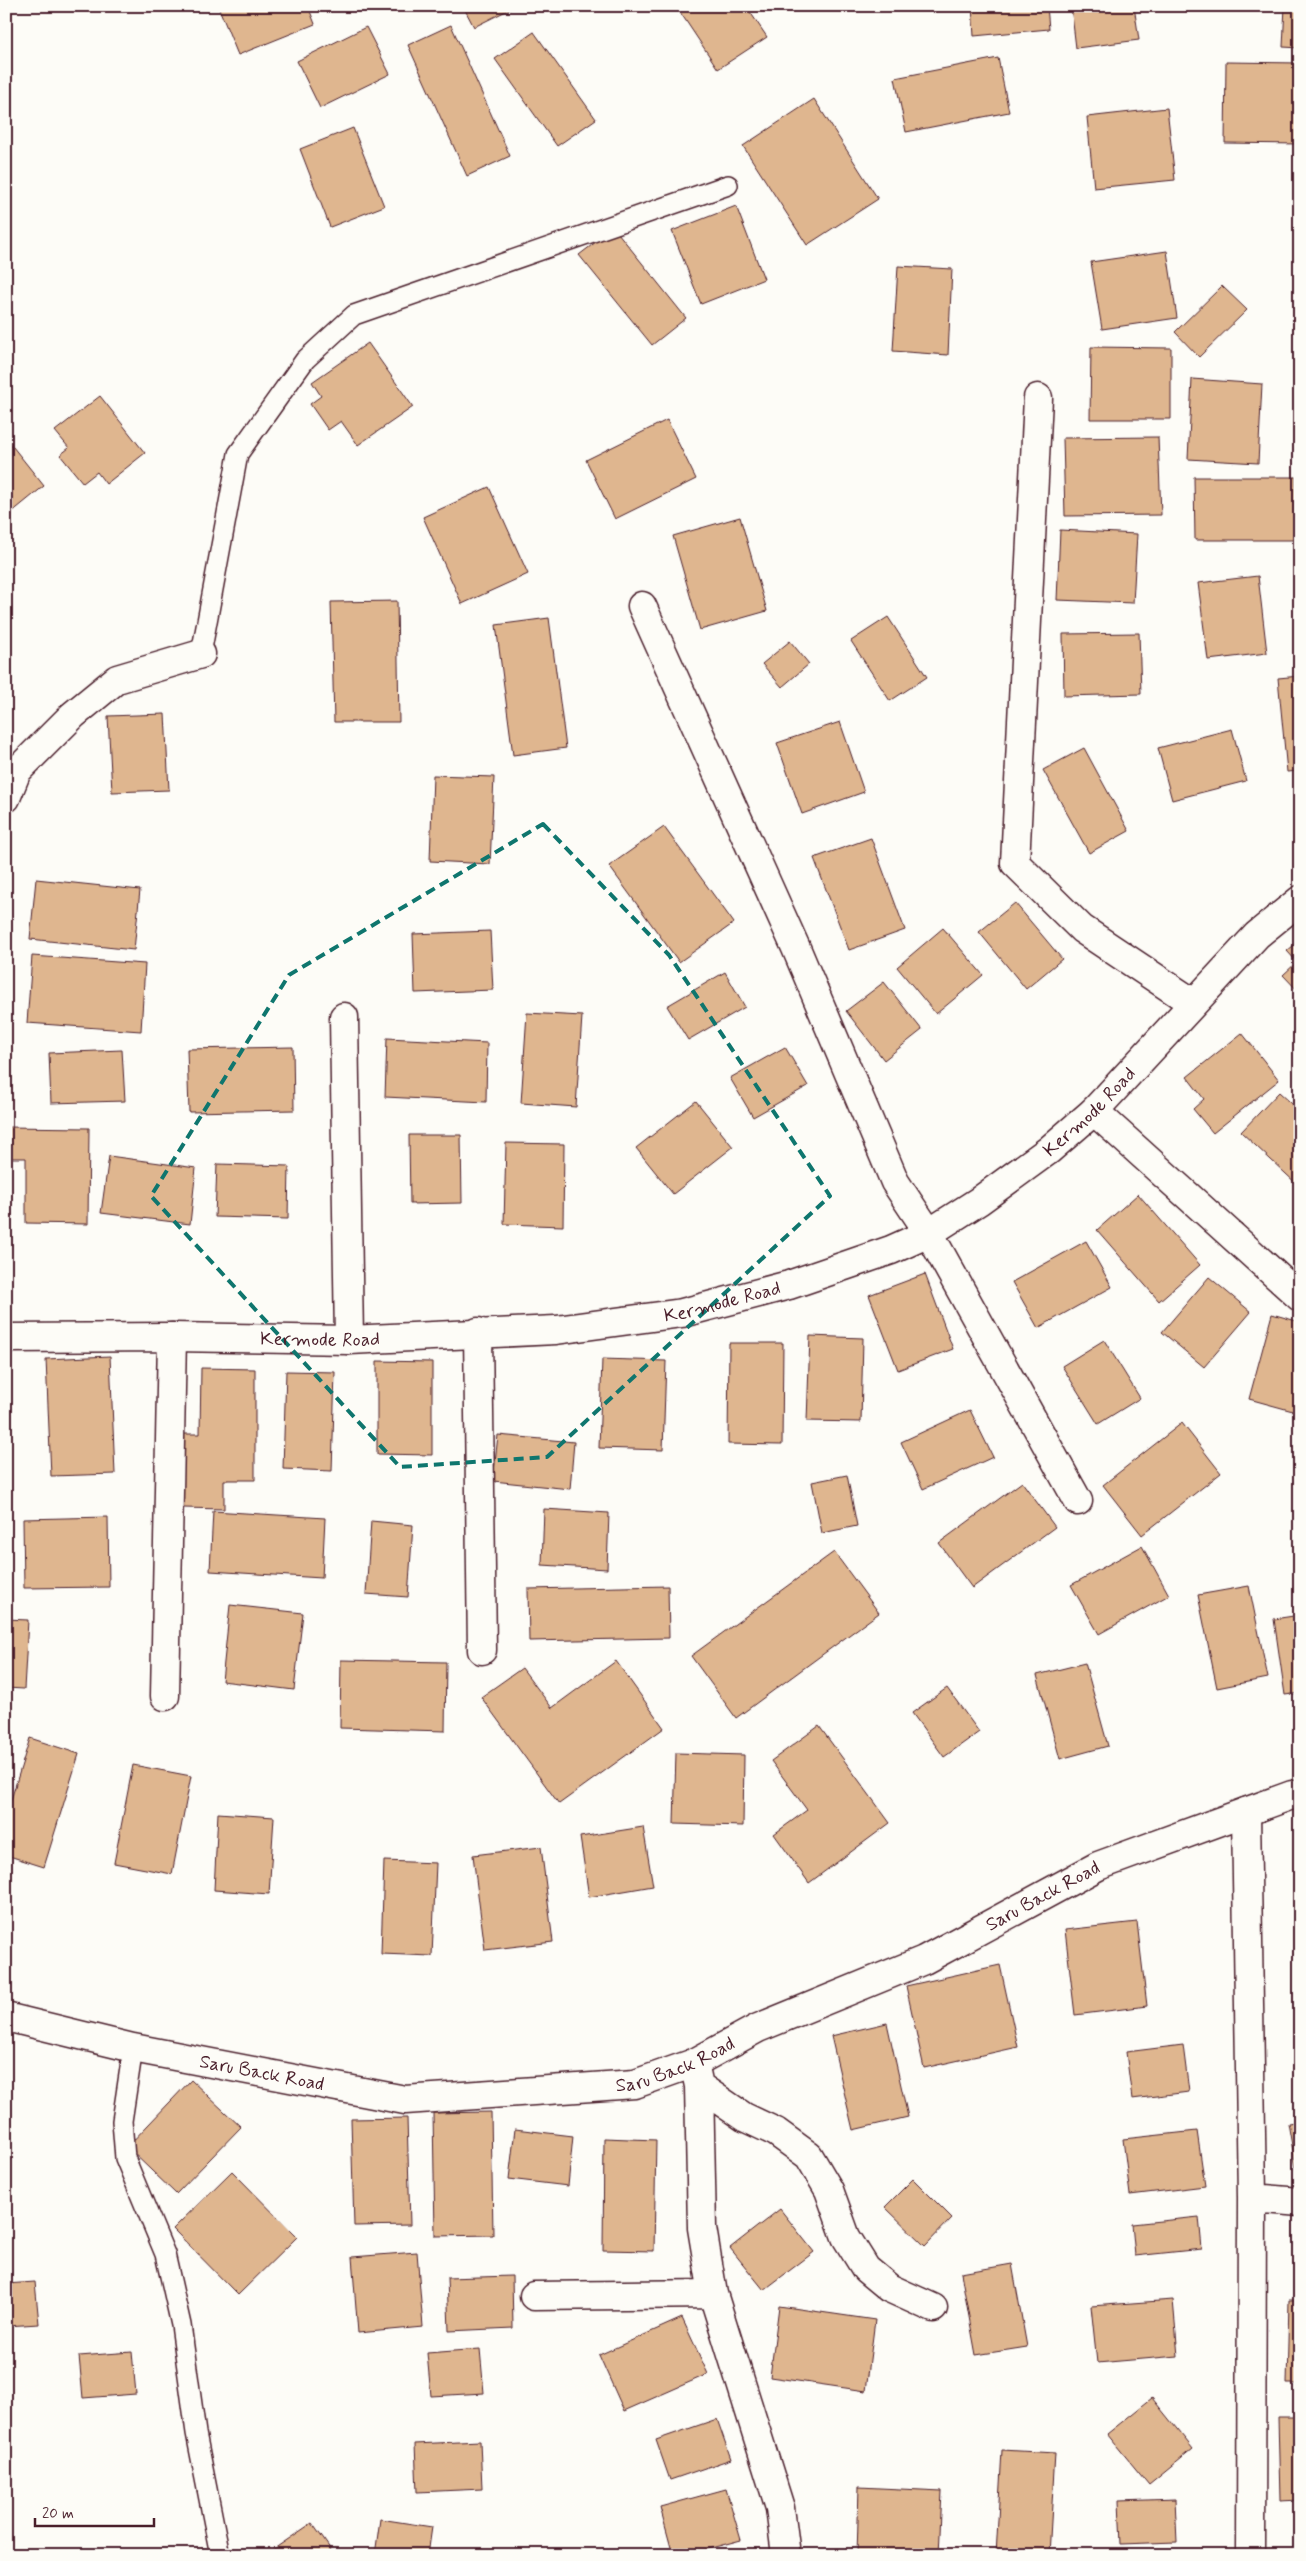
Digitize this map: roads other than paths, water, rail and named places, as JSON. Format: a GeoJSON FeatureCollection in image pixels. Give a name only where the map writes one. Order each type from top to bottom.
{"type":"FeatureCollection","features":[{"type":"Feature","properties":{"kind":"street"},"geometry":{"type":"LineString","coordinates":[[1038,398],[1015,863],[1082,929],[1193,1003]]}},
{"type":"Feature","properties":{"kind":"street"},"geometry":{"type":"LineString","coordinates":[[642,606],[796,948],[895,1182],[929,1233],[1078,1501]]}},
{"type":"Feature","properties":{"kind":"street"},"geometry":{"type":"LineString","coordinates":[[6,798],[18,771],[73,715],[117,679],[201,654]]}},
{"type":"Feature","properties":{"kind":"street","name":"Kermode Road"},"geometry":{"type":"LineString","coordinates":[[6,1338],[172,1337],[350,1340],[478,1332],[556,1330],[682,1313],[789,1285],[891,1250],[929,1233],[979,1201],[1049,1150],[1094,1111],[1257,936],[1300,900]]}},
{"type":"Feature","properties":{"kind":"street"},"geometry":{"type":"LineString","coordinates":[[344,1017],[350,1340]]}},
{"type":"Feature","properties":{"kind":"street"},"geometry":{"type":"LineString","coordinates":[[1094,1111],[1300,1297]]}},
{"type":"Feature","properties":{"kind":"street"},"geometry":{"type":"LineString","coordinates":[[478,1332],[482,1650]]}},
{"type":"Feature","properties":{"kind":"street"},"geometry":{"type":"LineString","coordinates":[[165,1696],[172,1337]]}},
{"type":"Feature","properties":{"kind":"street","name":"Saru Back Road"},"geometry":{"type":"LineString","coordinates":[[6,2017],[133,2048],[405,2100],[635,2084],[696,2074],[758,2028],[924,1960],[1098,1866],[1292,1795],[1300,1795]]}},
{"type":"Feature","properties":{"kind":"street"},"geometry":{"type":"LineString","coordinates":[[1246,1812],[1252,2198],[1251,2555]]}},
{"type":"Feature","properties":{"kind":"street"},"geometry":{"type":"LineString","coordinates":[[696,2074],[702,2228],[713,2294],[780,2508],[786,2555]]}},
{"type":"Feature","properties":{"kind":"street"},"geometry":{"type":"LineString","coordinates":[[696,2074],[744,2117],[776,2132],[809,2156],[829,2190],[846,2237],[866,2269],[888,2288],[933,2308]]}},
{"type":"Feature","properties":{"kind":"street"},"geometry":{"type":"LineString","coordinates":[[1252,2198],[1300,2202]]}},
{"type":"Feature","properties":{"kind":"street"},"geometry":{"type":"LineString","coordinates":[[534,2296],[713,2294]]}},
{"type":"Feature","properties":{"kind":"lane"},"geometry":{"type":"LineString","coordinates":[[201,654],[238,454],[305,360],[354,315],[728,185]]}},
{"type":"Feature","properties":{"kind":"lane"},"geometry":{"type":"LineString","coordinates":[[133,2048],[122,2122],[125,2158],[165,2254],[181,2325],[196,2433],[220,2555]]}}]}
